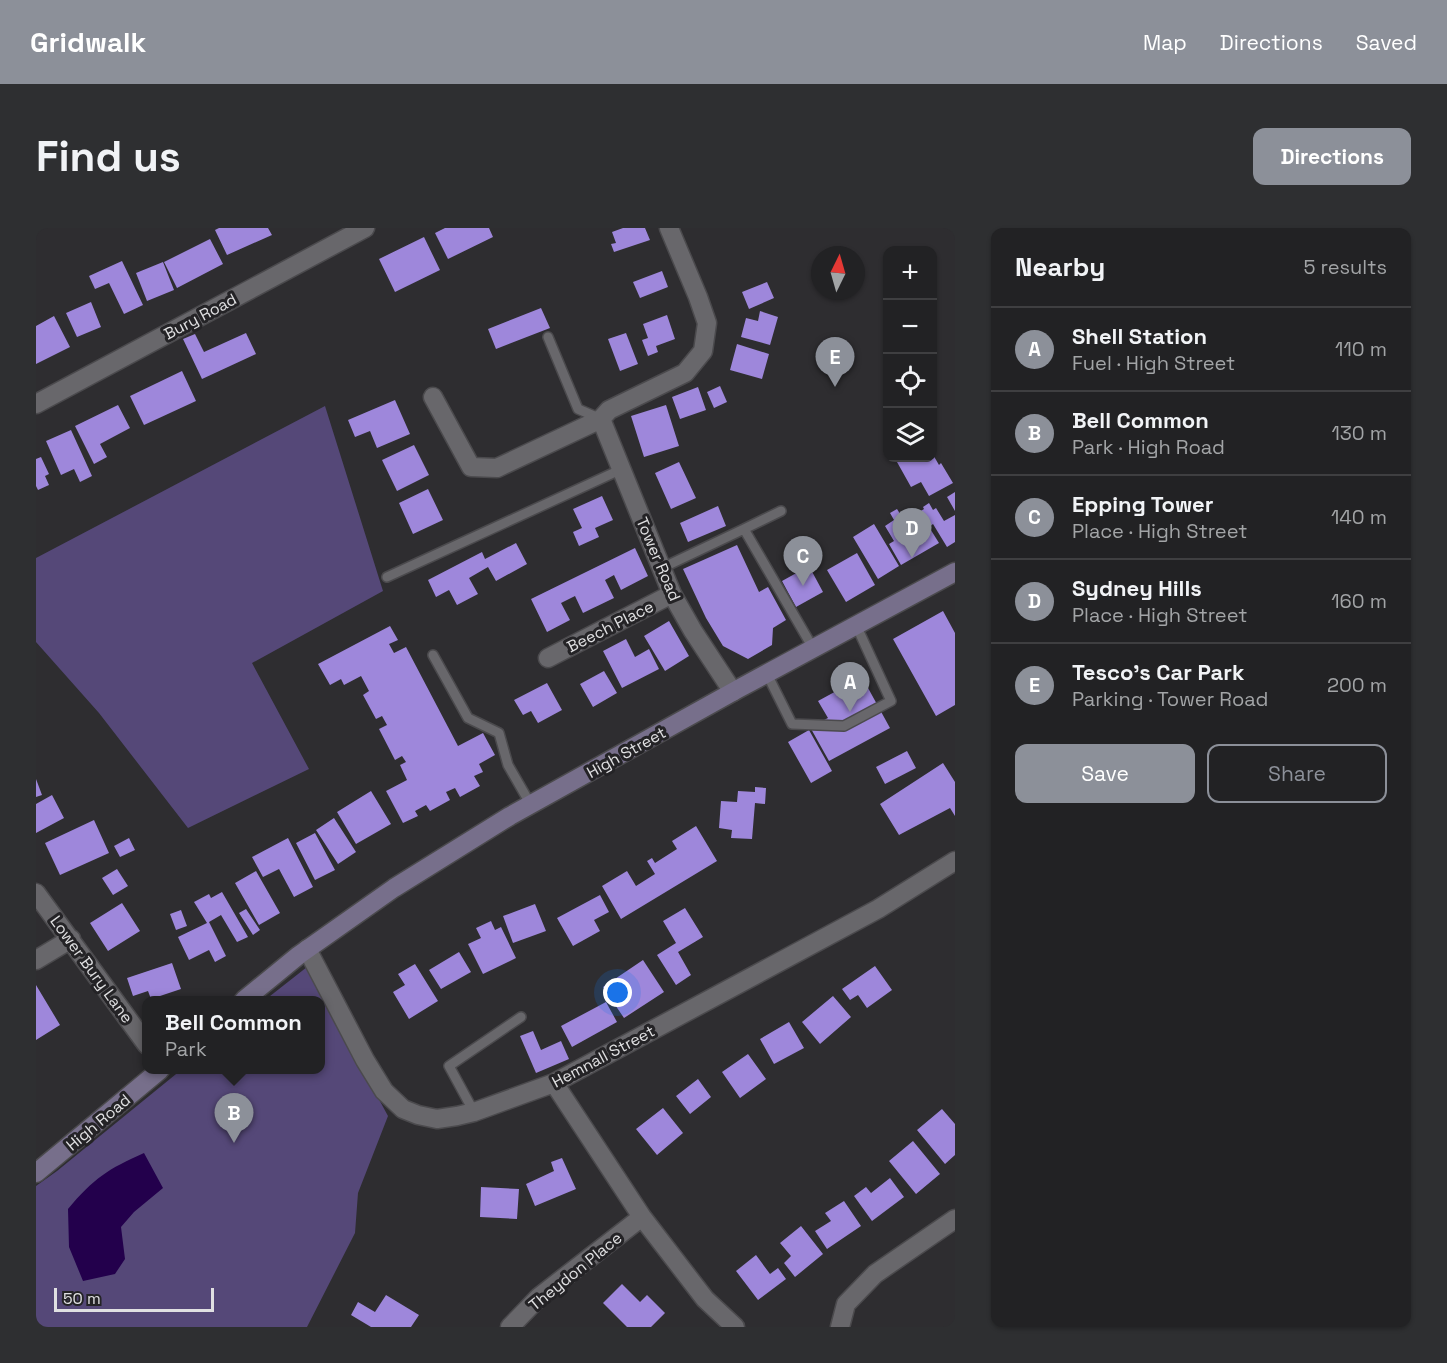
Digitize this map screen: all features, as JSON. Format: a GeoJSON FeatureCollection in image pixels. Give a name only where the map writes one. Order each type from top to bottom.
{"type":"FeatureCollection","features":[{"type":"Feature","properties":{"kind":"main road","name":"High Street"},"geometry":{"type":"LineString","coordinates":[[307,949],[394,888],[531,805],[813,648],[954,576]]}},
{"type":"Feature","properties":{"kind":"main road"},"geometry":{"type":"LineString","coordinates":[[249,996],[307,949]]}},
{"type":"Feature","properties":{"kind":"main road","name":"High Road"},"geometry":{"type":"LineString","coordinates":[[36,1173],[155,1074]]}},
{"type":"Feature","properties":{"kind":"street","name":"Bury Road"},"geometry":{"type":"LineString","coordinates":[[36,404],[365,228]]}},
{"type":"Feature","properties":{"kind":"street"},"geometry":{"type":"LineString","coordinates":[[433,397],[471,467],[497,468],[601,419],[609,410],[685,373],[703,351],[707,323],[669,228]]}},
{"type":"Feature","properties":{"kind":"street","name":"Tower Road"},"geometry":{"type":"LineString","coordinates":[[601,419],[672,594],[693,632],[733,692]]}},
{"type":"Feature","properties":{"kind":"street","name":"Beech Place"},"geometry":{"type":"LineString","coordinates":[[548,658],[672,594]]}},
{"type":"Feature","properties":{"kind":"street","name":"Hemnall Street"},"geometry":{"type":"LineString","coordinates":[[307,949],[365,1060],[384,1091],[403,1109],[437,1119],[474,1112],[554,1083],[878,909],[955,861]]}},
{"type":"Feature","properties":{"kind":"street","name":"Lower Bury Lane"},"geometry":{"type":"LineString","coordinates":[[36,893],[142,1038]]}},
{"type":"Feature","properties":{"kind":"street"},"geometry":{"type":"LineString","coordinates":[[36,960],[71,939]]}},
{"type":"Feature","properties":{"kind":"street"},"geometry":{"type":"LineString","coordinates":[[554,1083],[642,1217],[705,1299],[735,1327]]}},
{"type":"Feature","properties":{"kind":"street","name":"Theydon Place"},"geometry":{"type":"LineString","coordinates":[[510,1327],[539,1297],[642,1217]]}},
{"type":"Feature","properties":{"kind":"street"},"geometry":{"type":"LineString","coordinates":[[840,1327],[846,1304],[875,1274],[955,1220]]}},
{"type":"Feature","properties":{"kind":"lane"},"geometry":{"type":"LineString","coordinates":[[548,338],[578,409],[601,419]]}},
{"type":"Feature","properties":{"kind":"lane"},"geometry":{"type":"LineString","coordinates":[[387,577],[622,469]]}},
{"type":"Feature","properties":{"kind":"lane"},"geometry":{"type":"LineString","coordinates":[[662,568],[781,510]]}},
{"type":"Feature","properties":{"kind":"lane"},"geometry":{"type":"LineString","coordinates":[[744,529],[813,648]]}},
{"type":"Feature","properties":{"kind":"lane"},"geometry":{"type":"LineString","coordinates":[[767,674],[792,724],[844,726],[891,701],[856,625]]}},
{"type":"Feature","properties":{"kind":"lane"},"geometry":{"type":"LineString","coordinates":[[433,655],[468,718],[499,733],[508,765],[531,805]]}},
{"type":"Feature","properties":{"kind":"lane"},"geometry":{"type":"LineString","coordinates":[[474,1112],[449,1066],[521,1017]]}},
{"type":"Feature","properties":{"kind":"shaded area"},"geometry":{"type":"Polygon","coordinates":[[[325,406],[383,591],[252,663],[309,769],[188,828],[99,713],[36,642],[36,558],[325,406]]]}},
{"type":"Feature","properties":{"kind":"shaded area"},"geometry":{"type":"Polygon","coordinates":[[[307,967],[323,996],[270,996],[307,967]]]}},
{"type":"Feature","properties":{"kind":"shaded area"},"geometry":{"type":"Polygon","coordinates":[[[325,1000],[388,1116],[358,1193],[355,1233],[307,1327],[36,1327],[36,1186],[176,1074],[325,1074],[325,1000]]]}},
{"type":"Feature","properties":{"kind":"shaded area"},"geometry":{"type":"Polygon","coordinates":[[[144,1153],[163,1188],[134,1212],[121,1227],[125,1259],[115,1274],[83,1281],[69,1247],[68,1209],[102,1175],[144,1153]]]}},
{"type":"Feature","properties":{"kind":"building"},"geometry":{"type":"Polygon","coordinates":[[[219,228],[268,228],[272,235],[227,255],[215,230],[219,228]]]}},
{"type":"Feature","properties":{"kind":"building"},"geometry":{"type":"Polygon","coordinates":[[[445,228],[489,228],[493,237],[448,259],[435,233],[445,228]]]}},
{"type":"Feature","properties":{"kind":"building"},"geometry":{"type":"Polygon","coordinates":[[[623,228],[645,228],[650,240],[614,252],[611,244],[616,243],[612,232],[623,228]]]}},
{"type":"Feature","properties":{"kind":"building"},"geometry":{"type":"Polygon","coordinates":[[[424,237],[440,270],[395,292],[379,259],[424,237]]]}},
{"type":"Feature","properties":{"kind":"building"},"geometry":{"type":"Polygon","coordinates":[[[210,239],[223,264],[177,288],[164,262],[210,239]]]}},
{"type":"Feature","properties":{"kind":"building"},"geometry":{"type":"Polygon","coordinates":[[[122,261],[143,305],[124,314],[109,283],[95,289],[89,276],[122,261]]]}},
{"type":"Feature","properties":{"kind":"building"},"geometry":{"type":"Polygon","coordinates":[[[163,262],[174,290],[147,301],[136,273],[163,262]]]}},
{"type":"Feature","properties":{"kind":"building"},"geometry":{"type":"Polygon","coordinates":[[[662,271],[668,287],[640,298],[633,282],[662,271]]]}},
{"type":"Feature","properties":{"kind":"building"},"geometry":{"type":"Polygon","coordinates":[[[767,282],[774,298],[749,309],[742,292],[767,282]]]}},
{"type":"Feature","properties":{"kind":"building"},"geometry":{"type":"Polygon","coordinates":[[[91,302],[101,327],[77,337],[66,313],[91,302]]]}},
{"type":"Feature","properties":{"kind":"building"},"geometry":{"type":"Polygon","coordinates":[[[541,308],[550,328],[496,349],[488,329],[541,308]]]}},
{"type":"Feature","properties":{"kind":"building"},"geometry":{"type":"Polygon","coordinates":[[[760,311],[778,317],[770,345],[741,337],[746,318],[758,321],[760,311]]]}},
{"type":"Feature","properties":{"kind":"building"},"geometry":{"type":"Polygon","coordinates":[[[667,315],[675,339],[656,346],[658,352],[648,356],[642,340],[648,338],[643,324],[667,315]]]}},
{"type":"Feature","properties":{"kind":"building"},"geometry":{"type":"Polygon","coordinates":[[[54,316],[70,347],[36,364],[36,326],[54,316]]]}},
{"type":"Feature","properties":{"kind":"building"},"geometry":{"type":"Polygon","coordinates":[[[246,333],[256,354],[202,379],[183,339],[195,334],[204,352],[246,333]]]}},
{"type":"Feature","properties":{"kind":"building"},"geometry":{"type":"Polygon","coordinates":[[[626,333],[638,364],[620,371],[608,339],[626,333]]]}},
{"type":"Feature","properties":{"kind":"building"},"geometry":{"type":"Polygon","coordinates":[[[737,344],[769,354],[762,379],[730,370],[737,344]]]}},
{"type":"Feature","properties":{"kind":"building"},"geometry":{"type":"Polygon","coordinates":[[[182,371],[196,401],[144,425],[130,396],[182,371]]]}},
{"type":"Feature","properties":{"kind":"building"},"geometry":{"type":"Polygon","coordinates":[[[720,386],[727,402],[714,408],[707,392],[720,386]]]}},
{"type":"Feature","properties":{"kind":"building"},"geometry":{"type":"Polygon","coordinates":[[[698,387],[706,410],[680,419],[672,397],[698,387]]]}},
{"type":"Feature","properties":{"kind":"building"},"geometry":{"type":"Polygon","coordinates":[[[395,400],[410,434],[377,448],[370,431],[355,437],[348,420],[395,400]]]}},
{"type":"Feature","properties":{"kind":"building"},"geometry":{"type":"Polygon","coordinates":[[[118,405],[130,428],[100,444],[107,457],[94,464],[75,426],[118,405]]]}},
{"type":"Feature","properties":{"kind":"building"},"geometry":{"type":"Polygon","coordinates":[[[666,405],[679,446],[644,457],[631,416],[666,405]]]}},
{"type":"Feature","properties":{"kind":"building"},"geometry":{"type":"Polygon","coordinates":[[[71,430],[92,476],[80,482],[74,469],[61,475],[46,441],[71,430]]]}},
{"type":"Feature","properties":{"kind":"building"},"geometry":{"type":"Polygon","coordinates":[[[414,445],[429,475],[397,491],[382,460],[414,445]]]}},
{"type":"Feature","properties":{"kind":"building"},"geometry":{"type":"Polygon","coordinates":[[[41,457],[49,474],[45,476],[49,485],[38,490],[36,459],[41,457]]]}},
{"type":"Feature","properties":{"kind":"building"},"geometry":{"type":"Polygon","coordinates":[[[679,462],[696,498],[671,509],[655,473],[679,462]]]}},
{"type":"Feature","properties":{"kind":"building"},"geometry":{"type":"Polygon","coordinates":[[[897,462],[937,462],[939,465],[941,463],[953,483],[929,496],[921,482],[911,487],[897,462]]]}},
{"type":"Feature","properties":{"kind":"building"},"geometry":{"type":"Polygon","coordinates":[[[428,489],[443,520],[413,534],[399,503],[428,489]]]}},
{"type":"Feature","properties":{"kind":"building"},"geometry":{"type":"Polygon","coordinates":[[[955,492],[955,511],[947,497],[955,492]]]}},
{"type":"Feature","properties":{"kind":"building"},"geometry":{"type":"Polygon","coordinates":[[[602,496],[613,520],[595,528],[599,537],[579,546],[573,532],[582,528],[573,509],[602,496]]]}},
{"type":"Feature","properties":{"kind":"building"},"geometry":{"type":"Polygon","coordinates":[[[929,503],[933,510],[936,508],[944,521],[955,515],[955,542],[947,547],[933,524],[929,527],[939,543],[901,565],[889,544],[894,541],[885,526],[894,520],[890,513],[897,509],[912,533],[918,530],[911,517],[929,503]]]}},
{"type":"Feature","properties":{"kind":"building"},"geometry":{"type":"Polygon","coordinates":[[[718,506],[726,526],[688,542],[680,523],[718,506]]]}},
{"type":"Feature","properties":{"kind":"building"},"geometry":{"type":"Polygon","coordinates":[[[874,524],[899,566],[878,579],[853,537],[874,524]]]}},
{"type":"Feature","properties":{"kind":"building"},"geometry":{"type":"Polygon","coordinates":[[[516,543],[527,564],[496,581],[488,567],[469,578],[478,594],[457,605],[449,590],[436,597],[428,580],[482,552],[485,559],[516,543]]]}},
{"type":"Feature","properties":{"kind":"building"},"geometry":{"type":"Polygon","coordinates":[[[737,545],[759,592],[768,587],[786,620],[773,628],[772,645],[748,659],[723,646],[706,618],[683,569],[737,545]]]}},
{"type":"Feature","properties":{"kind":"building"},"geometry":{"type":"Polygon","coordinates":[[[635,548],[648,576],[621,590],[614,575],[605,580],[614,598],[583,613],[575,596],[561,603],[570,620],[547,632],[531,599],[635,548]]]}},
{"type":"Feature","properties":{"kind":"building"},"geometry":{"type":"Polygon","coordinates":[[[857,553],[875,585],[846,602],[827,570],[857,553]]]}},
{"type":"Feature","properties":{"kind":"building"},"geometry":{"type":"Polygon","coordinates":[[[809,566],[823,592],[796,607],[782,581],[809,566]]]}},
{"type":"Feature","properties":{"kind":"building"},"geometry":{"type":"Polygon","coordinates":[[[943,611],[955,633],[955,705],[936,716],[893,639],[943,611]]]}},
{"type":"Feature","properties":{"kind":"building"},"geometry":{"type":"Polygon","coordinates":[[[669,621],[689,656],[665,671],[644,636],[669,621]]]}},
{"type":"Feature","properties":{"kind":"building"},"geometry":{"type":"Polygon","coordinates":[[[390,626],[398,640],[389,644],[394,653],[406,647],[458,746],[483,733],[495,755],[479,764],[483,772],[474,776],[480,786],[460,797],[455,788],[446,792],[450,800],[430,811],[426,805],[415,811],[418,816],[403,823],[386,791],[407,780],[400,765],[406,762],[402,756],[395,760],[379,729],[387,725],[382,716],[376,719],[363,695],[369,691],[361,676],[344,685],[341,679],[330,685],[318,664],[390,626]]]}},
{"type":"Feature","properties":{"kind":"building"},"geometry":{"type":"Polygon","coordinates":[[[626,639],[635,657],[649,649],[659,669],[622,688],[603,651],[626,639]]]}},
{"type":"Feature","properties":{"kind":"building"},"geometry":{"type":"Polygon","coordinates":[[[604,671],[617,693],[593,707],[580,684],[604,671]]]}},
{"type":"Feature","properties":{"kind":"building"},"geometry":{"type":"Polygon","coordinates":[[[862,677],[890,728],[829,761],[810,727],[828,718],[818,701],[862,677]]]}},
{"type":"Feature","properties":{"kind":"building"},"geometry":{"type":"Polygon","coordinates":[[[547,683],[562,710],[538,723],[531,711],[523,715],[514,700],[547,683]]]}},
{"type":"Feature","properties":{"kind":"building"},"geometry":{"type":"Polygon","coordinates":[[[809,730],[832,771],[811,783],[788,742],[809,730]]]}},
{"type":"Feature","properties":{"kind":"building"},"geometry":{"type":"Polygon","coordinates":[[[907,751],[916,768],[885,784],[876,767],[907,751]]]}},
{"type":"Feature","properties":{"kind":"building"},"geometry":{"type":"Polygon","coordinates":[[[943,763],[955,782],[955,816],[950,808],[899,835],[880,804],[943,763]]]}},
{"type":"Feature","properties":{"kind":"building"},"geometry":{"type":"Polygon","coordinates":[[[36,779],[42,795],[36,797],[36,779]]]}},
{"type":"Feature","properties":{"kind":"building"},"geometry":{"type":"Polygon","coordinates":[[[755,787],[766,788],[765,804],[755,803],[752,839],[731,838],[732,830],[719,828],[721,801],[737,802],[738,791],[755,792],[755,787]]]}},
{"type":"Feature","properties":{"kind":"building"},"geometry":{"type":"Polygon","coordinates":[[[371,791],[391,824],[356,844],[337,812],[371,791]]]}},
{"type":"Feature","properties":{"kind":"building"},"geometry":{"type":"Polygon","coordinates":[[[52,795],[64,818],[36,833],[36,804],[52,795]]]}},
{"type":"Feature","properties":{"kind":"building"},"geometry":{"type":"Polygon","coordinates":[[[334,818],[356,852],[338,864],[316,830],[334,818]]]}},
{"type":"Feature","properties":{"kind":"building"},"geometry":{"type":"Polygon","coordinates":[[[94,820],[109,853],[60,875],[45,843],[94,820]]]}},
{"type":"Feature","properties":{"kind":"building"},"geometry":{"type":"Polygon","coordinates":[[[696,826],[717,861],[621,919],[602,886],[627,871],[636,886],[655,874],[647,861],[652,858],[655,863],[677,849],[672,841],[696,826]]]}},
{"type":"Feature","properties":{"kind":"building"},"geometry":{"type":"Polygon","coordinates":[[[315,833],[335,870],[315,880],[296,843],[315,833]]]}},
{"type":"Feature","properties":{"kind":"building"},"geometry":{"type":"Polygon","coordinates":[[[129,838],[135,850],[120,857],[114,846],[129,838]]]}},
{"type":"Feature","properties":{"kind":"building"},"geometry":{"type":"Polygon","coordinates":[[[288,838],[313,887],[294,897],[279,869],[263,877],[252,857],[288,838]]]}},
{"type":"Feature","properties":{"kind":"building"},"geometry":{"type":"Polygon","coordinates":[[[117,869],[128,886],[113,895],[102,878],[117,869]]]}},
{"type":"Feature","properties":{"kind":"building"},"geometry":{"type":"Polygon","coordinates":[[[256,871],[280,913],[259,925],[235,883],[256,871]]]}},
{"type":"Feature","properties":{"kind":"building"},"geometry":{"type":"Polygon","coordinates":[[[222,892],[248,937],[237,942],[221,915],[209,922],[226,956],[215,962],[209,950],[189,960],[178,937],[207,923],[194,902],[209,894],[211,898],[222,892]]]}},
{"type":"Feature","properties":{"kind":"building"},"geometry":{"type":"Polygon","coordinates":[[[600,895],[609,912],[594,920],[600,931],[573,946],[557,918],[600,895]]]}},
{"type":"Feature","properties":{"kind":"building"},"geometry":{"type":"Polygon","coordinates":[[[122,903],[140,931],[108,951],[90,923],[122,903]]]}},
{"type":"Feature","properties":{"kind":"building"},"geometry":{"type":"Polygon","coordinates":[[[535,904],[546,931],[513,943],[503,916],[535,904]]]}},
{"type":"Feature","properties":{"kind":"building"},"geometry":{"type":"Polygon","coordinates":[[[685,908],[703,937],[678,952],[691,975],[676,985],[657,955],[676,943],[663,921],[685,908]]]}},
{"type":"Feature","properties":{"kind":"building"},"geometry":{"type":"Polygon","coordinates":[[[246,909],[260,930],[253,935],[239,913],[246,909]]]}},
{"type":"Feature","properties":{"kind":"building"},"geometry":{"type":"Polygon","coordinates":[[[181,910],[187,926],[176,930],[170,914],[181,910]]]}},
{"type":"Feature","properties":{"kind":"building"},"geometry":{"type":"Polygon","coordinates":[[[491,921],[495,930],[501,927],[516,958],[483,974],[468,944],[481,938],[476,928],[491,921]]]}},
{"type":"Feature","properties":{"kind":"building"},"geometry":{"type":"Polygon","coordinates":[[[459,952],[471,972],[441,989],[429,970],[459,952]]]}},
{"type":"Feature","properties":{"kind":"building"},"geometry":{"type":"Polygon","coordinates":[[[643,960],[664,992],[624,1018],[603,987],[643,960]]]}},
{"type":"Feature","properties":{"kind":"building"},"geometry":{"type":"Polygon","coordinates":[[[172,963],[181,989],[160,996],[150,996],[148,991],[133,996],[127,978],[172,963]]]}},
{"type":"Feature","properties":{"kind":"building"},"geometry":{"type":"Polygon","coordinates":[[[415,964],[438,1001],[409,1019],[393,992],[405,985],[398,974],[415,964]]]}},
{"type":"Feature","properties":{"kind":"building"},"geometry":{"type":"Polygon","coordinates":[[[875,966],[892,990],[867,1008],[858,995],[850,1000],[842,989],[875,966]]]}},
{"type":"Feature","properties":{"kind":"building"},"geometry":{"type":"Polygon","coordinates":[[[36,985],[60,1025],[36,1040],[36,985]]]}},
{"type":"Feature","properties":{"kind":"building"},"geometry":{"type":"Polygon","coordinates":[[[833,996],[851,1017],[820,1044],[802,1022],[833,996]]]}},
{"type":"Feature","properties":{"kind":"building"},"geometry":{"type":"Polygon","coordinates":[[[606,1002],[617,1022],[572,1047],[561,1026],[606,1002]]]}},
{"type":"Feature","properties":{"kind":"building"},"geometry":{"type":"Polygon","coordinates":[[[789,1022],[804,1048],[774,1064],[760,1039],[789,1022]]]}},
{"type":"Feature","properties":{"kind":"building"},"geometry":{"type":"Polygon","coordinates":[[[533,1031],[541,1050],[561,1041],[569,1059],[536,1073],[520,1036],[533,1031]]]}},
{"type":"Feature","properties":{"kind":"building"},"geometry":{"type":"Polygon","coordinates":[[[748,1054],[766,1079],[740,1098],[722,1072],[748,1054]]]}},
{"type":"Feature","properties":{"kind":"building"},"geometry":{"type":"Polygon","coordinates":[[[698,1079],[711,1097],[690,1114],[676,1096],[698,1079]]]}},
{"type":"Feature","properties":{"kind":"building"},"geometry":{"type":"Polygon","coordinates":[[[663,1108],[683,1133],[657,1155],[636,1129],[663,1108]]]}},
{"type":"Feature","properties":{"kind":"building"},"geometry":{"type":"Polygon","coordinates":[[[942,1109],[955,1124],[955,1155],[945,1164],[917,1130],[942,1109]]]}},
{"type":"Feature","properties":{"kind":"building"},"geometry":{"type":"Polygon","coordinates":[[[913,1141],[940,1174],[916,1194],[889,1161],[913,1141]]]}},
{"type":"Feature","properties":{"kind":"building"},"geometry":{"type":"Polygon","coordinates":[[[562,1158],[576,1189],[535,1206],[526,1184],[554,1171],[551,1162],[562,1158]]]}},
{"type":"Feature","properties":{"kind":"building"},"geometry":{"type":"Polygon","coordinates":[[[890,1178],[904,1197],[872,1221],[854,1196],[866,1187],[871,1193],[890,1178]]]}},
{"type":"Feature","properties":{"kind":"building"},"geometry":{"type":"Polygon","coordinates":[[[481,1187],[519,1189],[517,1219],[480,1217],[481,1187]]]}},
{"type":"Feature","properties":{"kind":"building"},"geometry":{"type":"Polygon","coordinates":[[[844,1201],[861,1226],[827,1249],[815,1231],[831,1221],[825,1213],[844,1201]]]}},
{"type":"Feature","properties":{"kind":"building"},"geometry":{"type":"Polygon","coordinates":[[[801,1226],[823,1254],[795,1277],[784,1263],[791,1256],[780,1243],[801,1226]]]}},
{"type":"Feature","properties":{"kind":"building"},"geometry":{"type":"Polygon","coordinates":[[[756,1255],[770,1274],[778,1268],[786,1279],[758,1300],[736,1271],[756,1255]]]}},
{"type":"Feature","properties":{"kind":"building"},"geometry":{"type":"Polygon","coordinates":[[[622,1284],[640,1302],[647,1295],[665,1313],[651,1327],[627,1327],[603,1303],[622,1284]]]}},
{"type":"Feature","properties":{"kind":"building"},"geometry":{"type":"Polygon","coordinates":[[[386,1295],[419,1315],[411,1327],[371,1327],[351,1315],[358,1302],[375,1312],[386,1295]]]}},
{"type":"Feature","properties":{"kind":"place","name":"Tesco's Car Park"},"geometry":{"type":"Point","coordinates":[835,387]}},
{"type":"Feature","properties":{"kind":"place","name":"Sydney Hills"},"geometry":{"type":"Point","coordinates":[912,558]}},
{"type":"Feature","properties":{"kind":"place","name":"Epping Tower"},"geometry":{"type":"Point","coordinates":[803,586]}},
{"type":"Feature","properties":{"kind":"place","name":"Shell Station"},"geometry":{"type":"Point","coordinates":[850,712]}},
{"type":"Feature","properties":{"kind":"place","name":"Bell Common"},"geometry":{"type":"Point","coordinates":[234,1143]}}]}
